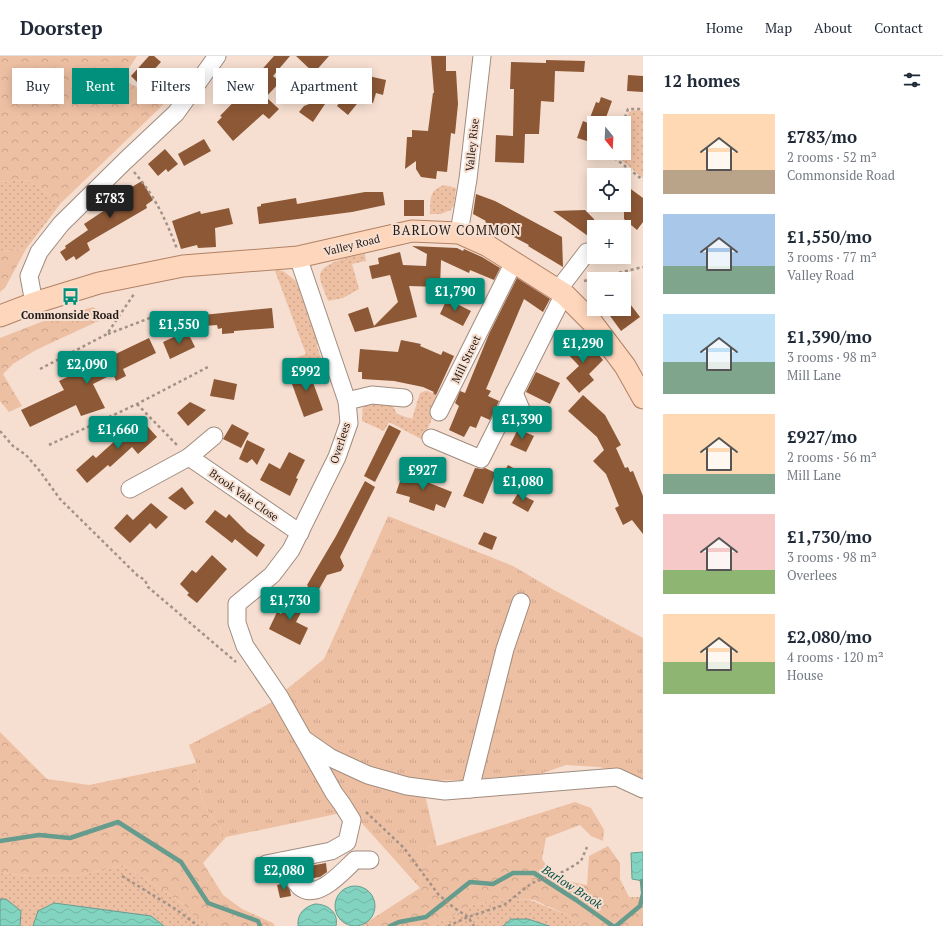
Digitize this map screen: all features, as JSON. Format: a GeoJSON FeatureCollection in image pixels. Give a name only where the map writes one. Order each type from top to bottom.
{"type":"FeatureCollection","features":[{"type":"Feature","properties":{"kind":"main road","name":"Valley Road"},"geometry":{"type":"LineString","coordinates":[[0,316],[34,303],[98,283],[183,266],[298,257],[412,232],[459,233],[488,246],[561,292],[591,321],[625,366],[643,398]]}},
{"type":"Feature","properties":{"kind":"street"},"geometry":{"type":"LineString","coordinates":[[34,303],[29,276],[39,252],[61,224],[176,113],[217,56]]}},
{"type":"Feature","properties":{"kind":"street","name":"Valley Rise"},"geometry":{"type":"LineString","coordinates":[[459,233],[468,178],[482,56]]}},
{"type":"Feature","properties":{"kind":"street"},"geometry":{"type":"LineString","coordinates":[[431,438],[481,459],[514,393],[561,292],[587,252]]}},
{"type":"Feature","properties":{"kind":"street","name":"Overlees"},"geometry":{"type":"LineString","coordinates":[[298,257],[346,401],[349,423],[337,457],[300,533],[272,576],[237,604],[237,622],[245,646],[279,696],[302,739]]}},
{"type":"Feature","properties":{"kind":"street","name":"Mill Street"},"geometry":{"type":"LineString","coordinates":[[439,412],[514,262]]}},
{"type":"Feature","properties":{"kind":"street"},"geometry":{"type":"LineString","coordinates":[[514,393],[523,414]]}},
{"type":"Feature","properties":{"kind":"street"},"geometry":{"type":"LineString","coordinates":[[346,401],[372,395],[404,398]]}},
{"type":"Feature","properties":{"kind":"street"},"geometry":{"type":"LineString","coordinates":[[130,489],[189,457],[214,436]]}},
{"type":"Feature","properties":{"kind":"street","name":"Brook Vale Close"},"geometry":{"type":"LineString","coordinates":[[189,457],[300,533]]}},
{"type":"Feature","properties":{"kind":"street"},"geometry":{"type":"LineString","coordinates":[[470,789],[504,649],[521,602]]}},
{"type":"Feature","properties":{"kind":"street"},"geometry":{"type":"LineString","coordinates":[[302,739],[331,758],[368,774],[407,786],[445,791],[617,777],[643,789]]}},
{"type":"Feature","properties":{"kind":"street"},"geometry":{"type":"LineString","coordinates":[[302,739],[352,820],[347,842],[331,851],[274,863],[300,887],[310,890],[326,887],[355,860],[370,860]]}},
{"type":"Feature","properties":{"kind":"path"},"geometry":{"type":"LineString","coordinates":[[626,116],[628,109],[643,109]]}},
{"type":"Feature","properties":{"kind":"path"},"geometry":{"type":"LineString","coordinates":[[616,160],[643,180]]}},
{"type":"Feature","properties":{"kind":"path"},"geometry":{"type":"LineString","coordinates":[[125,161],[148,187],[167,223],[183,266]]}},
{"type":"Feature","properties":{"kind":"path"},"geometry":{"type":"LineString","coordinates":[[561,292],[576,283],[643,267]]}},
{"type":"Feature","properties":{"kind":"path"},"geometry":{"type":"LineString","coordinates":[[107,334],[135,292],[133,276]]}},
{"type":"Feature","properties":{"kind":"path"},"geometry":{"type":"LineString","coordinates":[[40,369],[107,334],[163,313]]}},
{"type":"Feature","properties":{"kind":"path"},"geometry":{"type":"LineString","coordinates":[[49,445],[137,404],[208,367]]}},
{"type":"Feature","properties":{"kind":"path"},"geometry":{"type":"LineString","coordinates":[[137,404],[189,457]]}},
{"type":"Feature","properties":{"kind":"path"},"geometry":{"type":"LineString","coordinates":[[0,431],[13,446],[26,455],[60,499],[138,576],[145,580],[148,587],[240,665]]}},
{"type":"Feature","properties":{"kind":"path"},"geometry":{"type":"LineString","coordinates":[[366,812],[404,848],[438,894],[452,907],[468,917],[474,926]]}},
{"type":"Feature","properties":{"kind":"path"},"geometry":{"type":"LineString","coordinates":[[448,926],[468,917],[504,905],[532,883],[565,871],[581,860],[588,847]]}},
{"type":"Feature","properties":{"kind":"path"},"geometry":{"type":"LineString","coordinates":[[122,876],[177,910],[198,926]]}},
{"type":"Feature","properties":{"kind":"green space"},"geometry":{"type":"Polygon","coordinates":[[[0,56],[137,56],[129,68],[72,68],[72,104],[129,104],[129,83],[137,87],[137,104],[164,104],[61,203],[27,180],[0,182],[0,56]]]}},
{"type":"Feature","properties":{"kind":"green space"},"geometry":{"type":"Polygon","coordinates":[[[634,110],[643,111],[643,178],[621,160],[631,160],[631,116],[627,116],[629,112],[634,110]]]}},
{"type":"Feature","properties":{"kind":"green space"},"geometry":{"type":"Polygon","coordinates":[[[27,180],[61,203],[26,249],[0,251],[0,182],[27,180]]]}},
{"type":"Feature","properties":{"kind":"green space"},"geometry":{"type":"Polygon","coordinates":[[[444,185],[456,188],[454,205],[451,210],[441,214],[430,214],[431,196],[435,190],[444,185]]]}},
{"type":"Feature","properties":{"kind":"green space"},"geometry":{"type":"Polygon","coordinates":[[[26,249],[5,288],[0,292],[0,251],[26,249]]]}},
{"type":"Feature","properties":{"kind":"green space"},"geometry":{"type":"Polygon","coordinates":[[[365,254],[366,261],[352,264],[359,289],[343,298],[328,301],[320,277],[321,272],[325,267],[338,261],[365,254]]]}},
{"type":"Feature","properties":{"kind":"green space"},"geometry":{"type":"Polygon","coordinates":[[[275,271],[283,271],[296,281],[318,341],[317,346],[321,358],[306,364],[305,362],[285,369],[283,363],[306,354],[275,271]]]}},
{"type":"Feature","properties":{"kind":"green space"},"geometry":{"type":"Polygon","coordinates":[[[93,307],[107,317],[36,350],[13,364],[3,374],[22,406],[9,412],[0,401],[0,338],[41,322],[93,307]]]}},
{"type":"Feature","properties":{"kind":"green space"},"geometry":{"type":"Polygon","coordinates":[[[425,391],[441,397],[428,428],[421,439],[389,422],[384,431],[362,421],[363,404],[370,401],[392,404],[397,414],[412,419],[420,393],[425,391]]]}},
{"type":"Feature","properties":{"kind":"green space"},"geometry":{"type":"Polygon","coordinates":[[[388,516],[513,566],[643,638],[643,778],[599,767],[566,765],[540,774],[463,780],[424,781],[422,782],[437,846],[427,847],[421,854],[420,888],[351,811],[226,837],[202,802],[196,763],[189,745],[276,700],[282,693],[324,659],[388,516]]]}},
{"type":"Feature","properties":{"kind":"green space"},"geometry":{"type":"Polygon","coordinates":[[[0,732],[47,779],[89,785],[196,763],[202,802],[226,837],[203,863],[223,895],[242,909],[273,923],[275,926],[209,926],[178,900],[124,865],[82,875],[30,876],[0,873],[0,732]]]}},
{"type":"Feature","properties":{"kind":"green space"},"geometry":{"type":"Polygon","coordinates":[[[575,802],[591,808],[604,830],[603,841],[591,836],[580,825],[546,838],[542,859],[556,879],[587,885],[589,856],[608,846],[620,863],[620,879],[629,897],[643,897],[643,926],[584,926],[567,915],[534,900],[501,898],[473,905],[432,926],[361,926],[420,888],[421,854],[426,847],[437,846],[575,802]]]}},
{"type":"Feature","properties":{"kind":"green space"},"geometry":{"type":"Polygon","coordinates":[[[124,865],[178,900],[209,926],[0,926],[0,873],[30,876],[82,875],[124,865]]]}},
{"type":"Feature","properties":{"kind":"green space"},"geometry":{"type":"Polygon","coordinates":[[[501,898],[530,900],[567,915],[584,926],[432,926],[473,905],[501,898]]]}},
{"type":"Feature","properties":{"kind":"water"},"geometry":{"type":"Polygon","coordinates":[[[643,852],[643,881],[632,879],[631,853],[643,852]]]}},
{"type":"Feature","properties":{"kind":"water"},"geometry":{"type":"Polygon","coordinates":[[[355,886],[369,892],[375,906],[369,920],[355,926],[341,920],[335,906],[341,892],[355,886]]]}},
{"type":"Feature","properties":{"kind":"water"},"geometry":{"type":"Polygon","coordinates":[[[0,899],[6,899],[21,911],[20,926],[0,926],[0,899]]]}},
{"type":"Feature","properties":{"kind":"water"},"geometry":{"type":"Polygon","coordinates":[[[54,903],[151,916],[164,926],[33,926],[38,911],[54,903]]]}},
{"type":"Feature","properties":{"kind":"water"},"geometry":{"type":"Polygon","coordinates":[[[315,904],[324,905],[334,913],[336,917],[336,926],[298,926],[299,918],[302,912],[315,904]]]}},
{"type":"Feature","properties":{"kind":"water"},"geometry":{"type":"Polygon","coordinates":[[[511,919],[528,919],[549,926],[503,926],[511,919]]]}},
{"type":"Feature","properties":{"kind":"building"},"geometry":{"type":"Polygon","coordinates":[[[149,56],[154,56],[161,62],[156,68],[138,68],[149,56]]]}},
{"type":"Feature","properties":{"kind":"building"},"geometry":{"type":"Polygon","coordinates":[[[274,56],[290,56],[280,68],[276,68],[276,72],[273,76],[276,79],[276,86],[268,95],[268,68],[263,68],[274,56]]]}},
{"type":"Feature","properties":{"kind":"building"},"geometry":{"type":"Polygon","coordinates":[[[296,56],[329,56],[318,68],[309,68],[296,56]]]}},
{"type":"Feature","properties":{"kind":"building"},"geometry":{"type":"Polygon","coordinates":[[[431,56],[446,56],[446,71],[456,71],[458,104],[455,134],[451,133],[447,172],[437,171],[436,179],[421,177],[416,169],[416,161],[405,169],[407,137],[412,137],[412,130],[428,131],[434,93],[431,56]]]}},
{"type":"Feature","properties":{"kind":"building"},"geometry":{"type":"Polygon","coordinates":[[[546,60],[585,61],[584,72],[555,71],[554,102],[541,101],[539,134],[525,134],[524,163],[495,162],[496,135],[513,136],[514,89],[510,89],[511,62],[546,63],[546,60]]]}},
{"type":"Feature","properties":{"kind":"building"},"geometry":{"type":"Polygon","coordinates":[[[137,69],[137,82],[131,76],[137,69]]]}},
{"type":"Feature","properties":{"kind":"building"},"geometry":{"type":"Polygon","coordinates":[[[628,75],[643,76],[643,92],[627,91],[628,75]]]}},
{"type":"Feature","properties":{"kind":"building"},"geometry":{"type":"Polygon","coordinates":[[[372,77],[386,80],[383,95],[376,93],[373,103],[372,77]]]}},
{"type":"Feature","properties":{"kind":"building"},"geometry":{"type":"Polygon","coordinates":[[[601,97],[612,101],[607,116],[591,116],[596,102],[599,103],[601,97]]]}},
{"type":"Feature","properties":{"kind":"building"},"geometry":{"type":"Polygon","coordinates":[[[268,99],[279,109],[269,119],[263,114],[233,141],[217,122],[222,117],[220,116],[232,104],[268,104],[268,99]]]}},
{"type":"Feature","properties":{"kind":"building"},"geometry":{"type":"Polygon","coordinates":[[[309,104],[325,104],[313,122],[299,112],[304,106],[309,104]]]}},
{"type":"Feature","properties":{"kind":"building"},"geometry":{"type":"Polygon","coordinates":[[[339,104],[357,104],[348,115],[337,106],[339,104]]]}},
{"type":"Feature","properties":{"kind":"building"},"geometry":{"type":"Polygon","coordinates":[[[583,121],[587,123],[587,141],[577,138],[583,121]]]}},
{"type":"Feature","properties":{"kind":"building"},"geometry":{"type":"Polygon","coordinates":[[[204,139],[211,151],[184,166],[178,154],[204,139]]]}},
{"type":"Feature","properties":{"kind":"building"},"geometry":{"type":"Polygon","coordinates":[[[165,149],[178,164],[168,172],[166,169],[158,176],[148,164],[165,149]]]}},
{"type":"Feature","properties":{"kind":"building"},"geometry":{"type":"Polygon","coordinates":[[[142,181],[153,200],[146,205],[147,208],[87,243],[90,250],[76,260],[74,256],[66,261],[60,252],[66,248],[65,246],[88,230],[84,224],[114,204],[111,199],[142,181]]]}},
{"type":"Feature","properties":{"kind":"building"},"geometry":{"type":"Polygon","coordinates":[[[631,189],[643,198],[643,222],[637,230],[631,225],[631,220],[624,219],[624,212],[631,212],[631,189]]]}},
{"type":"Feature","properties":{"kind":"building"},"geometry":{"type":"Polygon","coordinates":[[[365,192],[383,192],[385,205],[352,212],[259,224],[257,207],[261,206],[261,204],[296,198],[297,204],[365,192]]]}},
{"type":"Feature","properties":{"kind":"building"},"geometry":{"type":"Polygon","coordinates":[[[476,194],[495,201],[562,237],[563,267],[528,246],[529,245],[473,214],[476,194]]]}},
{"type":"Feature","properties":{"kind":"building"},"geometry":{"type":"Polygon","coordinates":[[[404,200],[424,200],[424,216],[404,216],[404,200]]]}},
{"type":"Feature","properties":{"kind":"building"},"geometry":{"type":"Polygon","coordinates":[[[229,208],[233,224],[215,228],[216,247],[198,248],[197,245],[181,249],[172,221],[200,211],[201,214],[229,208]]]}},
{"type":"Feature","properties":{"kind":"building"},"geometry":{"type":"Polygon","coordinates":[[[585,210],[594,220],[587,220],[587,235],[553,211],[585,210]]]}},
{"type":"Feature","properties":{"kind":"building"},"geometry":{"type":"Polygon","coordinates":[[[412,246],[457,248],[463,251],[464,249],[482,257],[500,268],[494,280],[470,270],[469,273],[441,260],[440,287],[409,286],[417,317],[355,332],[348,314],[368,307],[374,326],[398,302],[390,275],[372,279],[369,266],[379,264],[378,258],[400,252],[403,265],[426,266],[427,254],[412,246]]]}},
{"type":"Feature","properties":{"kind":"building"},"geometry":{"type":"Polygon","coordinates":[[[517,278],[550,299],[543,312],[524,299],[486,389],[491,391],[488,396],[499,401],[490,420],[481,416],[476,428],[470,426],[464,437],[449,430],[459,406],[455,403],[460,391],[465,393],[489,334],[517,278]]]}},
{"type":"Feature","properties":{"kind":"building"},"geometry":{"type":"Polygon","coordinates":[[[447,299],[471,311],[463,326],[440,314],[447,299]]]}},
{"type":"Feature","properties":{"kind":"building"},"geometry":{"type":"Polygon","coordinates":[[[631,305],[640,317],[621,331],[610,316],[631,316],[631,305]]]}},
{"type":"Feature","properties":{"kind":"building"},"geometry":{"type":"Polygon","coordinates":[[[272,308],[274,328],[234,331],[234,333],[222,334],[222,328],[218,329],[217,325],[204,326],[203,315],[272,308]]]}},
{"type":"Feature","properties":{"kind":"building"},"geometry":{"type":"Polygon","coordinates":[[[187,331],[195,347],[170,359],[163,342],[187,331]]]}},
{"type":"Feature","properties":{"kind":"building"},"geometry":{"type":"Polygon","coordinates":[[[585,336],[599,352],[597,353],[603,360],[589,374],[594,380],[579,393],[566,378],[579,366],[566,352],[585,336]]]}},
{"type":"Feature","properties":{"kind":"building"},"geometry":{"type":"Polygon","coordinates":[[[149,338],[156,353],[123,369],[126,376],[116,381],[113,374],[93,384],[105,408],[81,416],[76,405],[30,427],[21,410],[64,390],[59,381],[149,338]]]}},
{"type":"Feature","properties":{"kind":"building"},"geometry":{"type":"Polygon","coordinates":[[[401,340],[421,344],[420,346],[441,355],[443,351],[454,356],[436,395],[433,393],[434,392],[423,387],[394,381],[362,379],[362,372],[358,372],[360,349],[398,352],[401,340]]]}},
{"type":"Feature","properties":{"kind":"building"},"geometry":{"type":"Polygon","coordinates":[[[307,366],[323,410],[304,417],[288,373],[307,366]]]}},
{"type":"Feature","properties":{"kind":"building"},"geometry":{"type":"Polygon","coordinates":[[[536,372],[560,383],[550,404],[526,392],[536,372]]]}},
{"type":"Feature","properties":{"kind":"building"},"geometry":{"type":"Polygon","coordinates":[[[214,379],[237,384],[234,400],[210,396],[214,379]]]}},
{"type":"Feature","properties":{"kind":"building"},"geometry":{"type":"Polygon","coordinates":[[[583,395],[605,415],[621,445],[616,448],[625,468],[628,467],[630,472],[633,471],[643,496],[643,534],[632,520],[623,525],[615,508],[619,506],[606,474],[593,461],[604,450],[597,437],[568,411],[583,395]]]}},
{"type":"Feature","properties":{"kind":"building"},"geometry":{"type":"Polygon","coordinates":[[[190,402],[206,410],[188,426],[177,413],[190,402]]]}},
{"type":"Feature","properties":{"kind":"building"},"geometry":{"type":"Polygon","coordinates":[[[140,418],[157,437],[138,454],[132,447],[110,467],[108,465],[87,483],[76,470],[93,455],[96,458],[140,418]]]}},
{"type":"Feature","properties":{"kind":"building"},"geometry":{"type":"Polygon","coordinates":[[[232,424],[249,433],[241,448],[223,439],[232,424]]]}},
{"type":"Feature","properties":{"kind":"building"},"geometry":{"type":"Polygon","coordinates":[[[389,425],[401,431],[375,482],[364,476],[389,425]]]}},
{"type":"Feature","properties":{"kind":"building"},"geometry":{"type":"Polygon","coordinates":[[[518,429],[534,436],[526,452],[510,445],[518,429]]]}},
{"type":"Feature","properties":{"kind":"building"},"geometry":{"type":"Polygon","coordinates":[[[247,440],[265,449],[257,465],[252,459],[247,463],[239,459],[247,440]]]}},
{"type":"Feature","properties":{"kind":"building"},"geometry":{"type":"Polygon","coordinates":[[[289,452],[305,460],[296,478],[298,479],[290,496],[260,480],[269,463],[280,469],[289,452]]]}},
{"type":"Feature","properties":{"kind":"building"},"geometry":{"type":"Polygon","coordinates":[[[508,465],[522,473],[512,490],[499,481],[508,465]]]}},
{"type":"Feature","properties":{"kind":"building"},"geometry":{"type":"Polygon","coordinates":[[[475,468],[485,468],[496,473],[483,504],[463,496],[475,468]]]}},
{"type":"Feature","properties":{"kind":"building"},"geometry":{"type":"Polygon","coordinates":[[[407,470],[428,477],[427,482],[452,492],[445,508],[436,504],[434,511],[409,502],[410,497],[396,493],[401,478],[404,478],[407,470]]]}},
{"type":"Feature","properties":{"kind":"building"},"geometry":{"type":"Polygon","coordinates":[[[365,481],[375,487],[340,557],[344,566],[341,571],[327,575],[313,600],[304,595],[308,586],[307,585],[336,536],[365,481]]]}},
{"type":"Feature","properties":{"kind":"building"},"geometry":{"type":"Polygon","coordinates":[[[182,487],[194,503],[185,510],[168,498],[182,487]]]}},
{"type":"Feature","properties":{"kind":"building"},"geometry":{"type":"Polygon","coordinates":[[[518,493],[534,501],[528,512],[512,503],[518,493]]]}},
{"type":"Feature","properties":{"kind":"building"},"geometry":{"type":"Polygon","coordinates":[[[151,503],[168,517],[156,529],[150,523],[130,543],[114,528],[127,514],[133,520],[151,503]]]}},
{"type":"Feature","properties":{"kind":"building"},"geometry":{"type":"Polygon","coordinates":[[[215,510],[226,518],[229,514],[247,532],[265,545],[257,557],[235,539],[232,543],[205,522],[215,510]]]}},
{"type":"Feature","properties":{"kind":"building"},"geometry":{"type":"Polygon","coordinates":[[[484,532],[497,537],[492,550],[478,544],[484,532]]]}},
{"type":"Feature","properties":{"kind":"building"},"geometry":{"type":"Polygon","coordinates":[[[212,555],[227,569],[197,603],[187,595],[189,593],[180,584],[192,570],[196,573],[212,555]]]}},
{"type":"Feature","properties":{"kind":"building"},"geometry":{"type":"Polygon","coordinates":[[[291,595],[306,603],[296,622],[308,628],[300,645],[269,629],[277,612],[281,614],[291,595]]]}},
{"type":"Feature","properties":{"kind":"building"},"geometry":{"type":"Polygon","coordinates":[[[326,863],[327,872],[320,877],[308,879],[299,868],[326,863]]]}},
{"type":"Feature","properties":{"kind":"building"},"geometry":{"type":"Polygon","coordinates":[[[285,883],[290,890],[291,896],[280,898],[277,885],[285,883]]]}},
{"type":"Feature","properties":{"kind":"waterway","name":"Barlow Brook"},"geometry":{"type":"LineString","coordinates":[[0,841],[39,835],[70,838],[118,822],[181,862],[208,903],[258,921],[260,926]]}},
{"type":"Feature","properties":{"kind":"waterway","name":"Barlow Brook"},"geometry":{"type":"LineString","coordinates":[[390,926],[399,922],[426,917],[470,882],[493,884],[513,873],[534,873],[613,926]]}},
{"type":"Feature","properties":{"kind":"waterway"},"geometry":{"type":"LineString","coordinates":[[642,881],[643,892]]}},
{"type":"Feature","properties":{"kind":"waterway"},"geometry":{"type":"LineString","coordinates":[[616,926],[640,906],[643,894]]}},
{"type":"Feature","properties":{"kind":"place","name":"Commonside Road"},"geometry":{"type":"Point","coordinates":[70,297]}},
{"type":"Feature","properties":{"kind":"district","name":"BARLOW COMMON"},"geometry":{"type":"Point","coordinates":[457,230]}}]}
